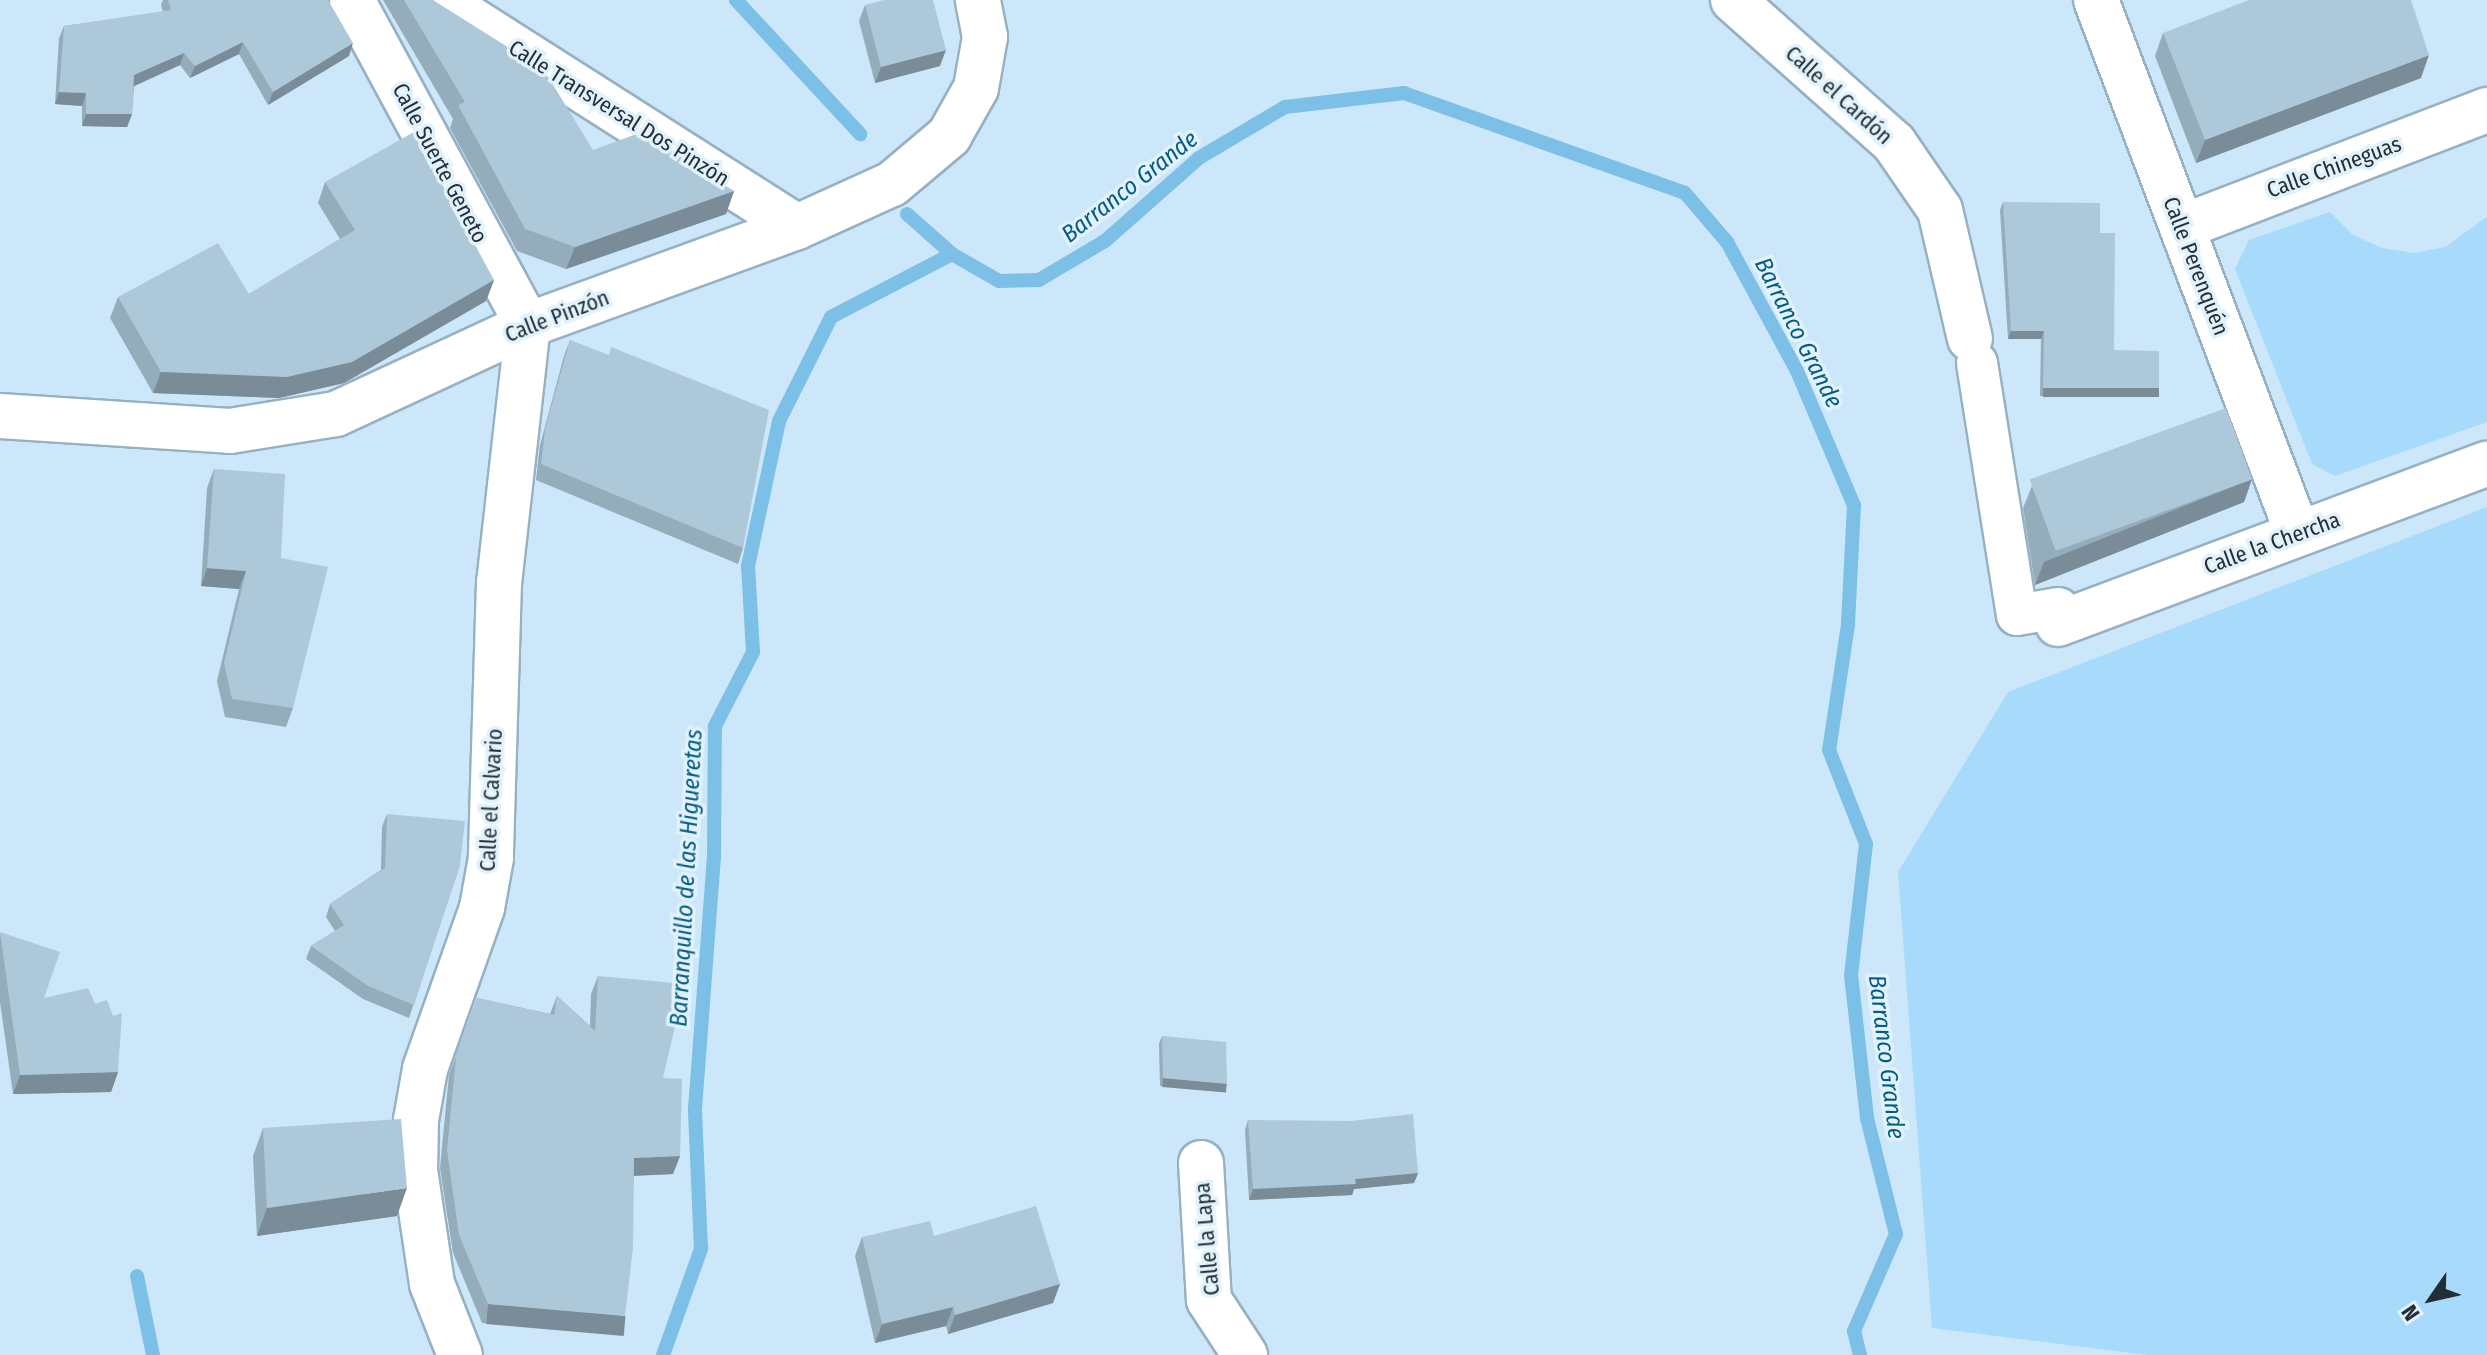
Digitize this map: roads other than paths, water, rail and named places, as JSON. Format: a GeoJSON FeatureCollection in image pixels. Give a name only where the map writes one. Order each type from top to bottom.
{"type":"FeatureCollection","features":[{"type":"Feature","properties":{"kind":"street","name":"Calle Suerte Geneto"},"geometry":{"type":"LineString","coordinates":[[352,0],[528,325]]}},
{"type":"Feature","properties":{"kind":"street","name":"Calle Transversal Dos Pinzón"},"geometry":{"type":"LineString","coordinates":[[441,0],[797,227]]}},
{"type":"Feature","properties":{"kind":"street","name":"Calle Pinzón"},"geometry":{"type":"LineString","coordinates":[[0,416],[230,431],[336,414],[528,325],[797,227],[892,184],[949,136],[976,88],[985,37],[978,0]]}},
{"type":"Feature","properties":{"kind":"street","name":"Calle el Cardón"},"geometry":{"type":"LineString","coordinates":[[1733,0],[1894,143],[1940,210],[1973,351],[2017,615],[2058,616]]}},
{"type":"Feature","properties":{"kind":"street","name":"Calle Perenquén"},"geometry":{"type":"LineString","coordinates":[[2096,0],[2297,532]]}},
{"type":"Feature","properties":{"kind":"street","name":"Calle Chineguas"},"geometry":{"type":"LineString","coordinates":[[2182,227],[2487,110]]}},
{"type":"Feature","properties":{"kind":"street","name":"Calle el Calvario"},"geometry":{"type":"LineString","coordinates":[[460,1355],[432,1284],[415,1170],[416,1120],[425,1069],[482,908],[491,858],[499,582],[528,325]]}},
{"type":"Feature","properties":{"kind":"street","name":"Calle la Chercha"},"geometry":{"type":"LineString","coordinates":[[2058,616],[2487,464]]}},
{"type":"Feature","properties":{"kind":"street","name":"Calle la Lapa"},"geometry":{"type":"LineString","coordinates":[[1201,1163],[1209,1300],[1245,1355]]}},
{"type":"Feature","properties":{"kind":"waterway","name":"Barranco Grande"},"geometry":{"type":"LineString","coordinates":[[736,0],[860,134]]}},
{"type":"Feature","properties":{"kind":"waterway","name":"Barranco Grande"},"geometry":{"type":"LineString","coordinates":[[907,214],[952,254],[999,281],[1039,280],[1105,241],[1199,158],[1285,107],[1404,93],[1685,193],[1727,242],[1797,371],[1854,505],[1848,625],[1829,750],[1866,844],[1851,975],[1867,1118],[1896,1234],[1854,1331],[1860,1355]]}},
{"type":"Feature","properties":{"kind":"waterway","name":"Barranquillo de las Higueretas"},"geometry":{"type":"LineString","coordinates":[[663,1355],[701,1249],[695,1109],[714,855],[715,726],[753,652],[748,566],[779,421],[831,317],[952,254]]}},
{"type":"Feature","properties":{"kind":"waterway"},"geometry":{"type":"LineString","coordinates":[[137,1276],[153,1355]]}}]}
